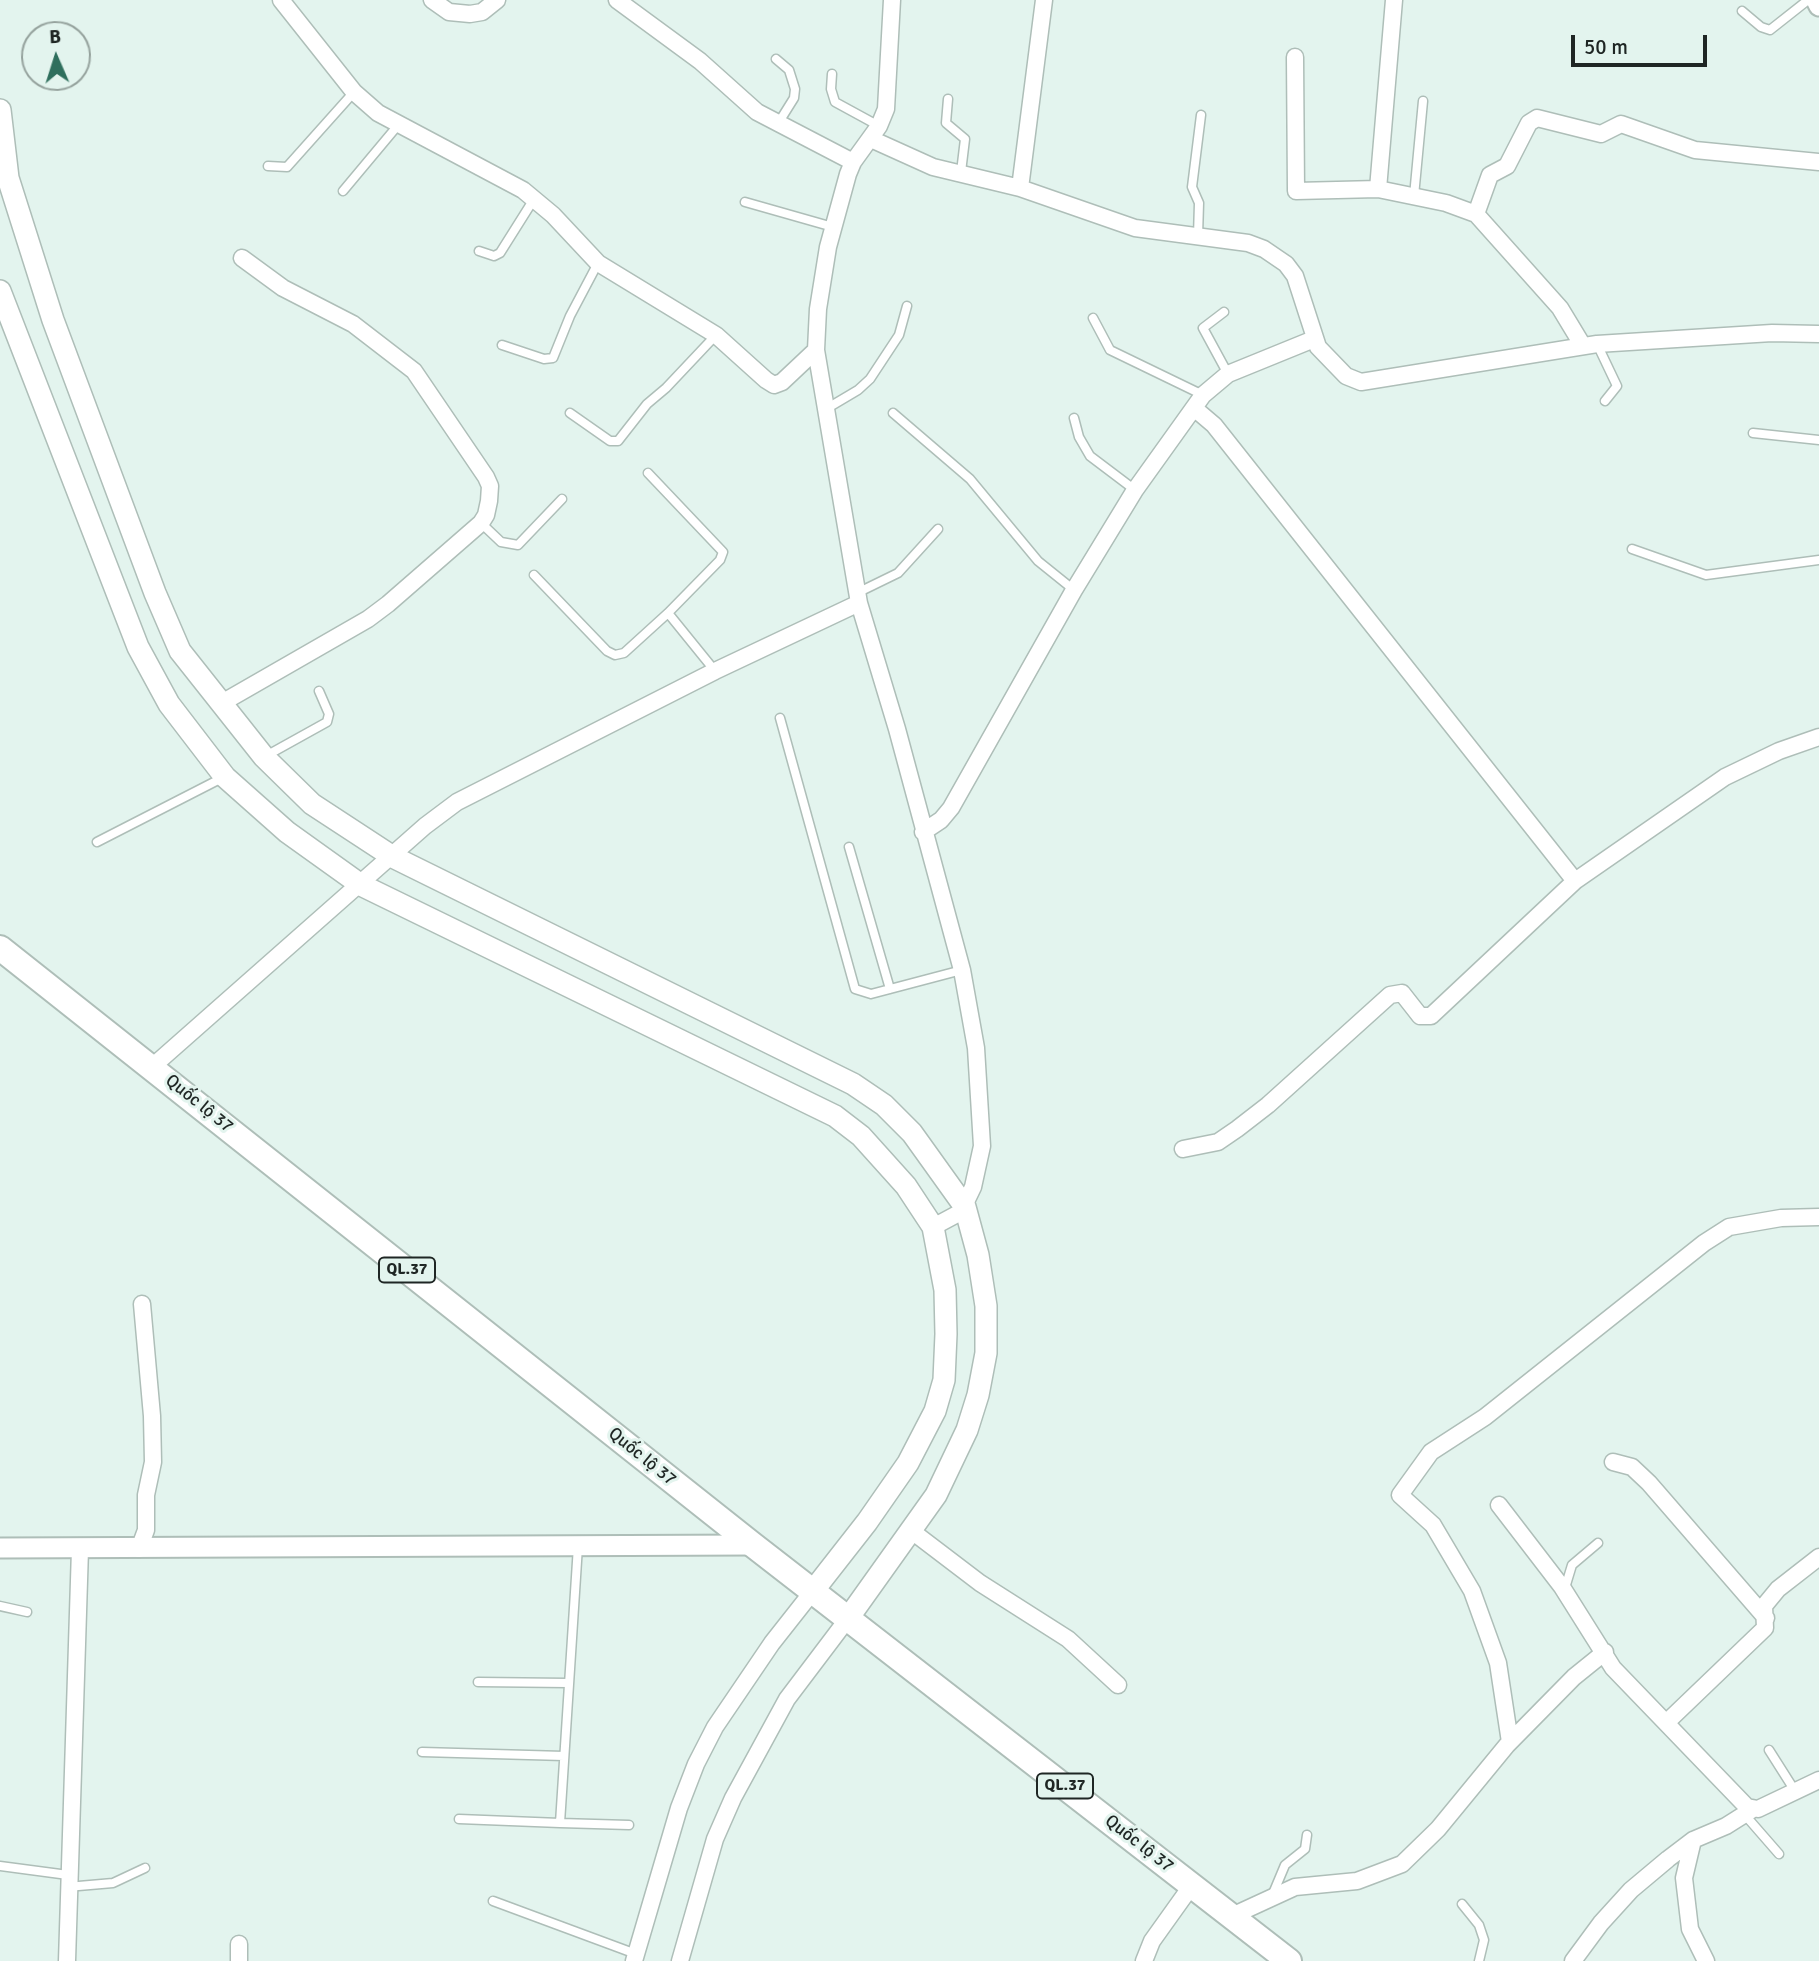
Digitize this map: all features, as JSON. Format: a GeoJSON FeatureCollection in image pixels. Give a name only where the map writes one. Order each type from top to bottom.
{"type":"FeatureCollection","features":[{"type":"Feature","properties":{"kind":"highway","name":"Quốc lộ 37"},"geometry":{"type":"LineString","coordinates":[[0,948],[753,1545],[1289,1961]]}},
{"type":"Feature","properties":{"kind":"main road"},"geometry":{"type":"LineString","coordinates":[[0,110],[8,178],[53,320],[155,593],[180,650],[264,757],[312,804],[393,857],[853,1084],[884,1105],[912,1133],[960,1212],[978,1255],[984,1293],[986,1353],[967,1430],[953,1465],[912,1532],[845,1615]]}},
{"type":"Feature","properties":{"kind":"main road"},"geometry":{"type":"LineString","coordinates":[[0,291],[138,647],[170,704],[225,777],[287,832],[361,885],[835,1116],[861,1136],[906,1186],[934,1227],[945,1290],[946,1334],[944,1380],[935,1411],[908,1463],[814,1592]]}},
{"type":"Feature","properties":{"kind":"street"},"geometry":{"type":"LineString","coordinates":[[281,0],[354,92],[379,113],[498,174],[534,199],[598,262],[716,335],[774,385],[782,382],[816,350]]}},
{"type":"Feature","properties":{"kind":"street"},"geometry":{"type":"LineString","coordinates":[[432,0],[449,12],[470,14],[482,12],[497,0]]}},
{"type":"Feature","properties":{"kind":"street"},"geometry":{"type":"LineString","coordinates":[[617,0],[700,61],[757,112],[853,162]]}},
{"type":"Feature","properties":{"kind":"street"},"geometry":{"type":"LineString","coordinates":[[892,0],[888,92],[875,132],[853,162],[833,227],[817,309],[816,350],[858,598],[897,729],[962,970],[976,1048],[982,1146],[960,1212],[934,1227]]}},
{"type":"Feature","properties":{"kind":"street"},"geometry":{"type":"LineString","coordinates":[[1020,188],[1044,0]]}},
{"type":"Feature","properties":{"kind":"street"},"geometry":{"type":"LineString","coordinates":[[1378,189],[1394,0]]}},
{"type":"Feature","properties":{"kind":"street"},"geometry":{"type":"LineString","coordinates":[[1816,0],[1819,6]]}},
{"type":"Feature","properties":{"kind":"street"},"geometry":{"type":"LineString","coordinates":[[1295,57],[1296,191],[1378,189],[1414,196],[1476,214],[1590,345]]}},
{"type":"Feature","properties":{"kind":"street"},"geometry":{"type":"LineString","coordinates":[[1476,214],[1490,175],[1507,166],[1529,124],[1537,118],[1601,134],[1621,124],[1695,150],[1819,162]]}},
{"type":"Feature","properties":{"kind":"street"},"geometry":{"type":"LineString","coordinates":[[875,132],[917,161],[1020,188],[1135,228],[1248,243],[1286,264],[1304,297],[1314,339],[1324,355],[1346,376],[1362,382],[1590,345],[1772,333],[1819,334]]}},
{"type":"Feature","properties":{"kind":"street"},"geometry":{"type":"LineString","coordinates":[[220,704],[368,619],[481,523],[486,515],[490,485],[414,371],[353,324],[283,288],[242,258]]}},
{"type":"Feature","properties":{"kind":"street"},"geometry":{"type":"LineString","coordinates":[[923,832],[941,820],[951,808],[1074,590],[1135,490],[1198,402],[1228,374],[1314,339]]}},
{"type":"Feature","properties":{"kind":"street"},"geometry":{"type":"LineString","coordinates":[[1198,402],[1575,881]]}},
{"type":"Feature","properties":{"kind":"street"},"geometry":{"type":"LineString","coordinates":[[152,1067],[457,802],[858,598]]}},
{"type":"Feature","properties":{"kind":"street"},"geometry":{"type":"LineString","coordinates":[[1183,1149],[1218,1142],[1237,1129],[1268,1105],[1390,995],[1402,993],[1420,1016],[1431,1016],[1575,881],[1725,776],[1779,751],[1819,737]]}},
{"type":"Feature","properties":{"kind":"street"},"geometry":{"type":"LineString","coordinates":[[1510,1742],[1498,1663],[1472,1591],[1433,1525],[1400,1495],[1431,1452],[1485,1417],[1704,1243],[1728,1227],[1781,1219],[1819,1217]]}},
{"type":"Feature","properties":{"kind":"street"},"geometry":{"type":"LineString","coordinates":[[139,1549],[146,1530],[146,1495],[153,1462],[152,1416],[142,1304]]}},
{"type":"Feature","properties":{"kind":"street"},"geometry":{"type":"LineString","coordinates":[[1612,1462],[1632,1467],[1649,1483],[1766,1618]]}},
{"type":"Feature","properties":{"kind":"street"},"geometry":{"type":"LineString","coordinates":[[1499,1505],[1564,1591],[1613,1668],[1743,1802],[1749,1812]]}},
{"type":"Feature","properties":{"kind":"street"},"geometry":{"type":"LineString","coordinates":[[912,1532],[980,1583],[1068,1639],[1118,1685]]}},
{"type":"Feature","properties":{"kind":"street"},"geometry":{"type":"LineString","coordinates":[[0,1548],[753,1545]]}},
{"type":"Feature","properties":{"kind":"street"},"geometry":{"type":"LineString","coordinates":[[67,1961],[80,1549]]}},
{"type":"Feature","properties":{"kind":"street"},"geometry":{"type":"LineString","coordinates":[[1667,1722],[1765,1628],[1767,1601],[1819,1557]]}},
{"type":"Feature","properties":{"kind":"street"},"geometry":{"type":"LineString","coordinates":[[635,1957],[679,1808],[696,1764],[715,1727],[772,1643],[814,1592]]}},
{"type":"Feature","properties":{"kind":"street"},"geometry":{"type":"LineString","coordinates":[[680,1961],[715,1839],[733,1798],[787,1699],[845,1615]]}},
{"type":"Feature","properties":{"kind":"street"},"geometry":{"type":"LineString","coordinates":[[1232,1916],[1272,1896],[1305,1885],[1357,1881],[1402,1864],[1438,1829],[1510,1742],[1574,1676],[1605,1652]]}},
{"type":"Feature","properties":{"kind":"street"},"geometry":{"type":"LineString","coordinates":[[1573,1961],[1601,1923],[1631,1890],[1693,1840],[1819,1780]]}},
{"type":"Feature","properties":{"kind":"street"},"geometry":{"type":"LineString","coordinates":[[1693,1840],[1684,1878],[1690,1929],[1706,1961]]}},
{"type":"Feature","properties":{"kind":"street"},"geometry":{"type":"LineString","coordinates":[[1144,1961],[1159,1931],[1192,1885]]}},
{"type":"Feature","properties":{"kind":"lane"},"geometry":{"type":"LineString","coordinates":[[1742,11],[1761,27],[1770,30],[1808,0]]}},
{"type":"Feature","properties":{"kind":"lane"},"geometry":{"type":"LineString","coordinates":[[776,59],[789,70],[795,89],[794,98],[779,122]]}},
{"type":"Feature","properties":{"kind":"lane"},"geometry":{"type":"LineString","coordinates":[[832,74],[831,89],[835,102],[875,132]]}},
{"type":"Feature","properties":{"kind":"lane"},"geometry":{"type":"LineString","coordinates":[[268,166],[287,167],[354,92]]}},
{"type":"Feature","properties":{"kind":"lane"},"geometry":{"type":"LineString","coordinates":[[948,99],[946,123],[965,139],[961,172]]}},
{"type":"Feature","properties":{"kind":"lane"},"geometry":{"type":"LineString","coordinates":[[1414,196],[1423,101]]}},
{"type":"Feature","properties":{"kind":"lane"},"geometry":{"type":"LineString","coordinates":[[1198,236],[1199,203],[1192,187],[1201,115]]}},
{"type":"Feature","properties":{"kind":"lane"},"geometry":{"type":"LineString","coordinates":[[343,191],[400,124]]}},
{"type":"Feature","properties":{"kind":"lane"},"geometry":{"type":"LineString","coordinates":[[479,251],[494,256],[500,253],[534,199]]}},
{"type":"Feature","properties":{"kind":"lane"},"geometry":{"type":"LineString","coordinates":[[745,202],[833,227]]}},
{"type":"Feature","properties":{"kind":"lane"},"geometry":{"type":"LineString","coordinates":[[502,345],[544,359],[553,358],[570,316],[598,262]]}},
{"type":"Feature","properties":{"kind":"lane"},"geometry":{"type":"LineString","coordinates":[[827,409],[858,390],[870,379],[899,335],[906,306]]}},
{"type":"Feature","properties":{"kind":"lane"},"geometry":{"type":"LineString","coordinates":[[1224,312],[1203,328],[1205,337],[1228,374]]}},
{"type":"Feature","properties":{"kind":"lane"},"geometry":{"type":"LineString","coordinates":[[1093,318],[1110,350],[1198,402]]}},
{"type":"Feature","properties":{"kind":"lane"},"geometry":{"type":"LineString","coordinates":[[570,413],[610,441],[618,441],[647,404],[666,388],[716,335]]}},
{"type":"Feature","properties":{"kind":"lane"},"geometry":{"type":"LineString","coordinates":[[1590,345],[1617,386],[1605,401]]}},
{"type":"Feature","properties":{"kind":"lane"},"geometry":{"type":"LineString","coordinates":[[893,413],[970,478],[1038,561],[1074,590]]}},
{"type":"Feature","properties":{"kind":"lane"},"geometry":{"type":"LineString","coordinates":[[1074,418],[1079,437],[1090,456],[1135,490]]}},
{"type":"Feature","properties":{"kind":"lane"},"geometry":{"type":"LineString","coordinates":[[1752,433],[1819,440]]}},
{"type":"Feature","properties":{"kind":"lane"},"geometry":{"type":"LineString","coordinates":[[534,575],[607,651],[615,655],[624,653],[720,560],[723,552],[648,473]]}},
{"type":"Feature","properties":{"kind":"lane"},"geometry":{"type":"LineString","coordinates":[[481,523],[501,542],[517,545],[562,499]]}},
{"type":"Feature","properties":{"kind":"lane"},"geometry":{"type":"LineString","coordinates":[[858,598],[898,573],[938,529]]}},
{"type":"Feature","properties":{"kind":"lane"},"geometry":{"type":"LineString","coordinates":[[1632,549],[1706,575],[1819,561]]}},
{"type":"Feature","properties":{"kind":"lane"},"geometry":{"type":"LineString","coordinates":[[668,613],[715,671]]}},
{"type":"Feature","properties":{"kind":"lane"},"geometry":{"type":"LineString","coordinates":[[264,757],[327,722],[329,714],[319,691]]}},
{"type":"Feature","properties":{"kind":"lane"},"geometry":{"type":"LineString","coordinates":[[780,719],[855,989],[862,993],[890,989],[962,970]]}},
{"type":"Feature","properties":{"kind":"lane"},"geometry":{"type":"LineString","coordinates":[[97,842],[225,777]]}},
{"type":"Feature","properties":{"kind":"lane"},"geometry":{"type":"LineString","coordinates":[[849,847],[890,989]]}},
{"type":"Feature","properties":{"kind":"lane"},"geometry":{"type":"LineString","coordinates":[[1564,1591],[1572,1564],[1598,1544]]}},
{"type":"Feature","properties":{"kind":"lane"},"geometry":{"type":"LineString","coordinates":[[560,1823],[578,1546]]}},
{"type":"Feature","properties":{"kind":"lane"},"geometry":{"type":"LineString","coordinates":[[0,1606],[27,1612]]}},
{"type":"Feature","properties":{"kind":"lane"},"geometry":{"type":"LineString","coordinates":[[478,1682],[568,1683]]}},
{"type":"Feature","properties":{"kind":"lane"},"geometry":{"type":"LineString","coordinates":[[1769,1750],[1795,1791]]}},
{"type":"Feature","properties":{"kind":"lane"},"geometry":{"type":"LineString","coordinates":[[422,1752],[564,1756]]}},
{"type":"Feature","properties":{"kind":"lane"},"geometry":{"type":"LineString","coordinates":[[1749,1812],[1779,1854]]}},
{"type":"Feature","properties":{"kind":"lane"},"geometry":{"type":"LineString","coordinates":[[459,1819],[629,1825]]}},
{"type":"Feature","properties":{"kind":"lane"},"geometry":{"type":"LineString","coordinates":[[1272,1896],[1285,1865],[1304,1849],[1307,1835]]}},
{"type":"Feature","properties":{"kind":"lane"},"geometry":{"type":"LineString","coordinates":[[0,1866],[68,1881],[113,1882],[145,1868]]}},
{"type":"Feature","properties":{"kind":"lane"},"geometry":{"type":"LineString","coordinates":[[493,1900],[635,1957]]}},
{"type":"Feature","properties":{"kind":"lane"},"geometry":{"type":"LineString","coordinates":[[1462,1904],[1479,1924],[1484,1940],[1479,1961]]}}]}
